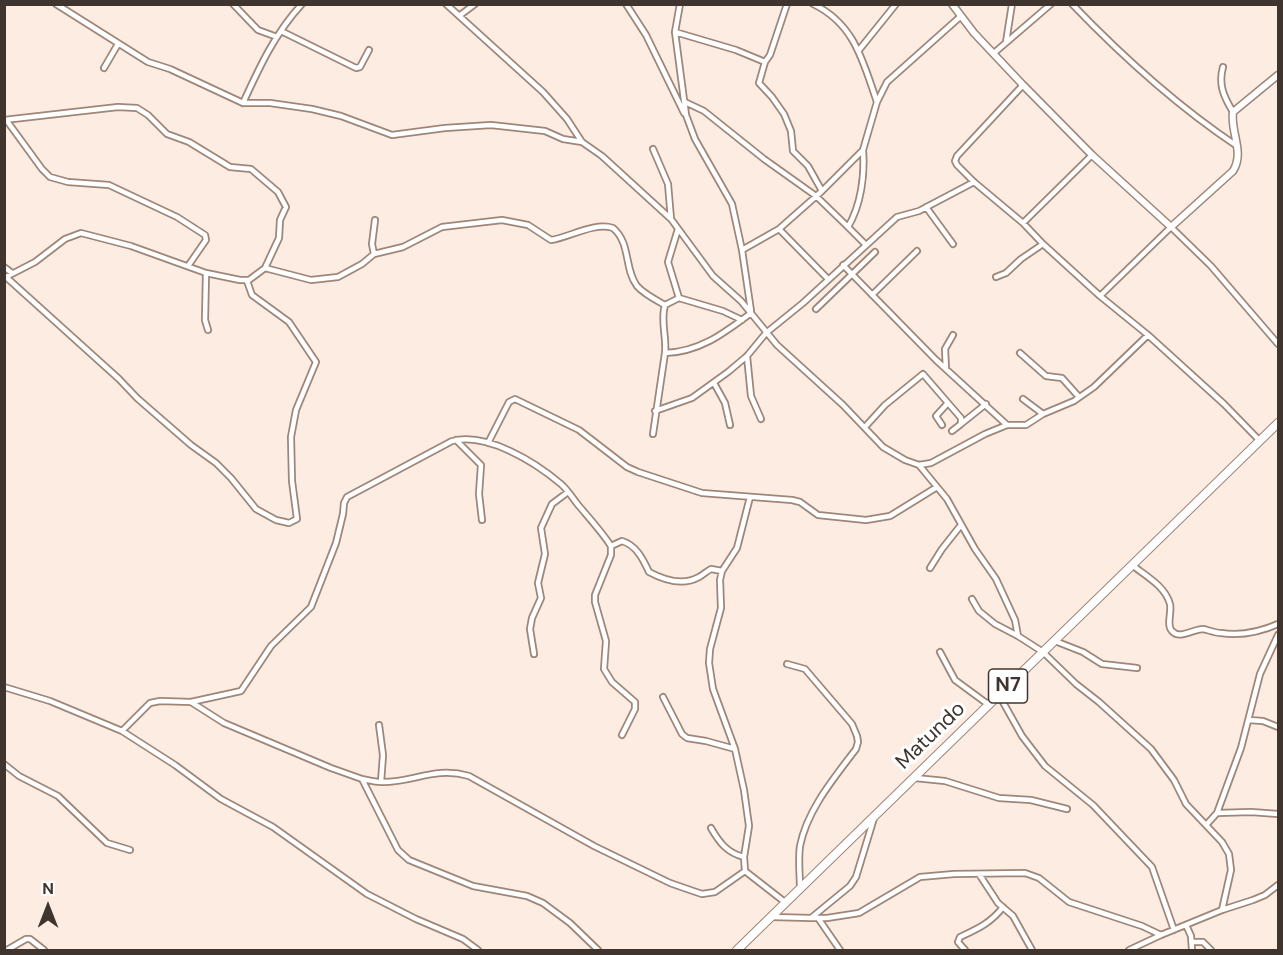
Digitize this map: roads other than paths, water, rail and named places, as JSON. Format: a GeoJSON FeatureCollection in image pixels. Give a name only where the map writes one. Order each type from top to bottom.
{"type":"FeatureCollection","features":[{"type":"Feature","properties":{"kind":"main road","name":"Matundo"},"geometry":{"type":"LineString","coordinates":[[737,951],[1278,423]]}},
{"type":"Feature","properties":{"kind":"street"},"geometry":{"type":"LineString","coordinates":[[56,4],[148,62],[170,69],[243,102],[312,109],[341,116],[392,135],[491,125],[545,131],[563,139],[582,142]]}},
{"type":"Feature","properties":{"kind":"street"},"geometry":{"type":"LineString","coordinates":[[233,4],[258,30],[277,37]]}},
{"type":"Feature","properties":{"kind":"street"},"geometry":{"type":"LineString","coordinates":[[243,102],[267,52],[302,4]]}},
{"type":"Feature","properties":{"kind":"street"},"geometry":{"type":"LineString","coordinates":[[446,4],[543,92],[567,118],[582,142],[602,156],[671,219],[713,276],[741,301],[766,333],[883,447],[919,465],[947,499],[996,579],[1015,620],[1018,636]]}},
{"type":"Feature","properties":{"kind":"street"},"geometry":{"type":"LineString","coordinates":[[459,16],[475,4]]}},
{"type":"Feature","properties":{"kind":"street"},"geometry":{"type":"LineString","coordinates":[[626,4],[646,35],[686,115],[695,140],[732,204],[752,313]]}},
{"type":"Feature","properties":{"kind":"street"},"geometry":{"type":"LineString","coordinates":[[680,4],[675,32],[686,115]]}},
{"type":"Feature","properties":{"kind":"street"},"geometry":{"type":"LineString","coordinates":[[787,4],[759,83],[784,114],[791,131],[794,151],[808,166],[822,191]]}},
{"type":"Feature","properties":{"kind":"street"},"geometry":{"type":"LineString","coordinates":[[813,4],[836,18],[849,34],[859,50],[877,102]]}},
{"type":"Feature","properties":{"kind":"street"},"geometry":{"type":"LineString","coordinates":[[824,10],[828,4]]}},
{"type":"Feature","properties":{"kind":"street"},"geometry":{"type":"LineString","coordinates":[[859,50],[896,4]]}},
{"type":"Feature","properties":{"kind":"street"},"geometry":{"type":"LineString","coordinates":[[952,4],[1023,85],[1092,155],[1171,226],[1211,267],[1278,344]]}},
{"type":"Feature","properties":{"kind":"street"},"geometry":{"type":"LineString","coordinates":[[1006,42],[1012,4]]}},
{"type":"Feature","properties":{"kind":"street"},"geometry":{"type":"LineString","coordinates":[[994,53],[1051,4]]}},
{"type":"Feature","properties":{"kind":"street"},"geometry":{"type":"LineString","coordinates":[[1071,4],[1119,51],[1189,112],[1237,146]]}},
{"type":"Feature","properties":{"kind":"street"},"geometry":{"type":"LineString","coordinates":[[848,227],[853,219],[864,176],[863,150],[877,102],[887,82],[961,16]]}},
{"type":"Feature","properties":{"kind":"street"},"geometry":{"type":"LineString","coordinates":[[281,31],[356,68],[360,67],[369,50]]}},
{"type":"Feature","properties":{"kind":"street"},"geometry":{"type":"LineString","coordinates":[[675,32],[736,50],[765,62]]}},
{"type":"Feature","properties":{"kind":"street"},"geometry":{"type":"LineString","coordinates":[[104,68],[118,44]]}},
{"type":"Feature","properties":{"kind":"street"},"geometry":{"type":"LineString","coordinates":[[1100,296],[1171,226],[1233,171],[1237,162],[1237,146],[1233,112],[1222,92],[1223,67]]}},
{"type":"Feature","properties":{"kind":"street"},"geometry":{"type":"LineString","coordinates":[[1233,112],[1278,75]]}},
{"type":"Feature","properties":{"kind":"street"},"geometry":{"type":"LineString","coordinates":[[1023,85],[956,158],[957,165],[1023,223],[1100,296],[1148,335],[1224,404],[1260,441]]}},
{"type":"Feature","properties":{"kind":"street"},"geometry":{"type":"LineString","coordinates":[[685,102],[704,111],[764,159],[816,195],[866,245]]}},
{"type":"Feature","properties":{"kind":"street"},"geometry":{"type":"LineString","coordinates":[[188,266],[206,240],[205,235],[177,217],[110,185],[68,182],[50,177],[6,121],[118,107],[137,108],[148,115],[167,134],[189,142],[230,167],[251,169],[278,192],[286,207],[280,220],[279,238],[265,268],[247,281],[206,273],[131,246],[81,233],[65,239],[35,262],[5,278],[119,379],[137,398],[216,464],[231,478],[256,509],[276,520],[289,523],[297,519],[292,477],[291,443],[294,417],[315,363],[289,322],[252,295],[247,281]]}},
{"type":"Feature","properties":{"kind":"street"},"geometry":{"type":"LineString","coordinates":[[653,149],[668,184],[671,219]]}},
{"type":"Feature","properties":{"kind":"street"},"geometry":{"type":"LineString","coordinates":[[742,250],[779,229],[863,150]]}},
{"type":"Feature","properties":{"kind":"street"},"geometry":{"type":"LineString","coordinates":[[1023,223],[1092,155]]}},
{"type":"Feature","properties":{"kind":"street"},"geometry":{"type":"LineString","coordinates":[[655,411],[687,401],[714,383],[747,356],[766,333],[897,217],[926,207],[974,182]]}},
{"type":"Feature","properties":{"kind":"street"},"geometry":{"type":"LineString","coordinates":[[926,207],[953,244]]}},
{"type":"Feature","properties":{"kind":"street"},"geometry":{"type":"LineString","coordinates":[[374,254],[372,244],[375,220]]}},
{"type":"Feature","properties":{"kind":"street"},"geometry":{"type":"LineString","coordinates":[[265,268],[300,278],[320,280],[338,277],[362,264],[374,254],[403,247],[442,227],[502,220],[528,225],[551,240],[587,230],[610,227],[623,241],[637,286],[665,306]]}},
{"type":"Feature","properties":{"kind":"street"},"geometry":{"type":"LineString","coordinates":[[779,229],[828,279]]}},
{"type":"Feature","properties":{"kind":"street"},"geometry":{"type":"LineString","coordinates":[[678,230],[668,266],[679,298]]}},
{"type":"Feature","properties":{"kind":"street"},"geometry":{"type":"LineString","coordinates":[[996,277],[1006,273],[1043,244]]}},
{"type":"Feature","properties":{"kind":"street"},"geometry":{"type":"LineString","coordinates":[[872,295],[917,251]]}},
{"type":"Feature","properties":{"kind":"street"},"geometry":{"type":"LineString","coordinates":[[816,309],[875,252]]}},
{"type":"Feature","properties":{"kind":"street"},"geometry":{"type":"LineString","coordinates":[[843,266],[946,369],[1007,425]]}},
{"type":"Feature","properties":{"kind":"street"},"geometry":{"type":"LineString","coordinates":[[4,267],[12,273]]}},
{"type":"Feature","properties":{"kind":"street"},"geometry":{"type":"LineString","coordinates":[[206,273],[205,320],[208,330]]}},
{"type":"Feature","properties":{"kind":"street"},"geometry":{"type":"LineString","coordinates":[[652,434],[665,353],[666,341],[662,317],[665,306],[679,298],[723,311],[742,320]]}},
{"type":"Feature","properties":{"kind":"street"},"geometry":{"type":"LineString","coordinates":[[665,353],[683,352],[698,347],[719,336],[752,313]]}},
{"type":"Feature","properties":{"kind":"street"},"geometry":{"type":"LineString","coordinates":[[946,369],[945,349],[953,335]]}},
{"type":"Feature","properties":{"kind":"street"},"geometry":{"type":"LineString","coordinates":[[919,465],[931,463],[1007,425],[1026,425],[1079,397],[1094,387],[1148,335]]}},
{"type":"Feature","properties":{"kind":"street"},"geometry":{"type":"LineString","coordinates":[[1020,353],[1046,376],[1062,378],[1079,397]]}},
{"type":"Feature","properties":{"kind":"street"},"geometry":{"type":"LineString","coordinates":[[747,356],[752,396],[761,419]]}},
{"type":"Feature","properties":{"kind":"street"},"geometry":{"type":"LineString","coordinates":[[865,427],[885,405],[923,374],[961,418],[961,424]]}},
{"type":"Feature","properties":{"kind":"street"},"geometry":{"type":"LineString","coordinates":[[714,383],[725,403],[730,425]]}},
{"type":"Feature","properties":{"kind":"street"},"geometry":{"type":"LineString","coordinates":[[488,443],[509,402],[515,399],[579,430],[632,470],[696,492],[792,500],[800,502],[818,515],[866,520],[890,516],[937,487]]}},
{"type":"Feature","properties":{"kind":"street"},"geometry":{"type":"LineString","coordinates":[[1023,399],[1043,414]]}},
{"type":"Feature","properties":{"kind":"street"},"geometry":{"type":"LineString","coordinates":[[942,425],[936,417],[947,404]]}},
{"type":"Feature","properties":{"kind":"street"},"geometry":{"type":"LineString","coordinates":[[952,431],[986,404]]}},
{"type":"Feature","properties":{"kind":"street"},"geometry":{"type":"LineString","coordinates":[[456,440],[482,465],[479,494],[482,520]]}},
{"type":"Feature","properties":{"kind":"street"},"geometry":{"type":"LineString","coordinates":[[122,731],[150,703],[191,702],[241,691],[271,646],[310,610],[336,543],[347,497],[456,440],[497,445],[552,477],[568,492],[611,546],[611,555],[595,595],[595,602],[606,641],[604,669],[612,682],[635,702],[635,710],[622,735]]}},
{"type":"Feature","properties":{"kind":"street"},"geometry":{"type":"LineString","coordinates":[[534,654],[530,629],[541,598],[538,583],[545,554],[542,528],[552,504],[568,492]]}},
{"type":"Feature","properties":{"kind":"street"},"geometry":{"type":"LineString","coordinates":[[750,497],[737,548],[722,571],[719,586],[721,608],[710,649],[709,663],[713,688],[735,749],[749,821],[744,857],[745,871],[786,903]]}},
{"type":"Feature","properties":{"kind":"street"},"geometry":{"type":"LineString","coordinates":[[930,568],[961,525]]}},
{"type":"Feature","properties":{"kind":"street"},"geometry":{"type":"LineString","coordinates":[[611,546],[622,541],[627,542],[643,559],[648,572],[666,579],[684,581],[698,578],[711,568],[722,571]]}},
{"type":"Feature","properties":{"kind":"street"},"geometry":{"type":"LineString","coordinates":[[1132,565],[1160,586],[1168,598],[1172,611],[1170,626],[1177,634],[1201,629],[1238,635],[1250,634],[1278,624]]}},
{"type":"Feature","properties":{"kind":"street"},"geometry":{"type":"LineString","coordinates":[[972,599],[976,608],[989,620],[1043,652],[1151,749],[1174,780],[1186,804],[1200,820],[1207,824],[1229,854],[1231,870],[1222,910]]}},
{"type":"Feature","properties":{"kind":"street"},"geometry":{"type":"LineString","coordinates":[[1207,824],[1217,813],[1249,720],[1260,674],[1278,635]]}},
{"type":"Feature","properties":{"kind":"street"},"geometry":{"type":"LineString","coordinates":[[1055,640],[1106,665],[1137,668]]}},
{"type":"Feature","properties":{"kind":"street"},"geometry":{"type":"LineString","coordinates":[[940,652],[955,680],[989,705]]}},
{"type":"Feature","properties":{"kind":"street"},"geometry":{"type":"LineString","coordinates":[[787,664],[802,668],[820,685],[852,724],[858,742],[817,803],[802,839],[799,856],[800,889]]}},
{"type":"Feature","properties":{"kind":"street"},"geometry":{"type":"LineString","coordinates":[[4,687],[44,698],[122,731],[176,765],[221,799],[273,827],[367,894],[416,919],[463,939],[478,951]]}},
{"type":"Feature","properties":{"kind":"street"},"geometry":{"type":"LineString","coordinates":[[999,695],[1022,736],[1045,766],[1092,805],[1154,869],[1174,930]]}},
{"type":"Feature","properties":{"kind":"street"},"geometry":{"type":"LineString","coordinates":[[663,697],[682,734],[687,738],[735,749]]}},
{"type":"Feature","properties":{"kind":"street"},"geometry":{"type":"LineString","coordinates":[[191,702],[224,723],[331,768],[362,778],[381,782],[441,772],[456,772],[469,776],[594,846],[670,883],[702,894],[715,892],[745,871]]}},
{"type":"Feature","properties":{"kind":"street"},"geometry":{"type":"LineString","coordinates":[[1249,720],[1263,721],[1278,727]]}},
{"type":"Feature","properties":{"kind":"street"},"geometry":{"type":"LineString","coordinates":[[379,725],[383,754],[381,782]]}},
{"type":"Feature","properties":{"kind":"street"},"geometry":{"type":"LineString","coordinates":[[4,764],[19,776],[58,796],[107,843],[130,850]]}},
{"type":"Feature","properties":{"kind":"street"},"geometry":{"type":"LineString","coordinates":[[362,778],[398,849],[409,860],[473,886],[527,896],[543,903],[570,923],[598,951]]}},
{"type":"Feature","properties":{"kind":"street"},"geometry":{"type":"LineString","coordinates":[[914,778],[945,782],[999,798],[1031,800],[1067,809]]}},
{"type":"Feature","properties":{"kind":"street"},"geometry":{"type":"LineString","coordinates":[[1217,813],[1278,814]]}},
{"type":"Feature","properties":{"kind":"street"},"geometry":{"type":"LineString","coordinates":[[811,918],[850,886],[856,877],[874,818]]}},
{"type":"Feature","properties":{"kind":"street"},"geometry":{"type":"LineString","coordinates":[[711,828],[720,844],[734,854],[744,857]]}},
{"type":"Feature","properties":{"kind":"street"},"geometry":{"type":"LineString","coordinates":[[772,917],[818,918],[859,913],[920,877],[1002,873],[1032,875],[1069,902],[1142,926],[1161,935]]}},
{"type":"Feature","properties":{"kind":"street"},"geometry":{"type":"LineString","coordinates":[[979,874],[1003,908],[1013,916],[1032,951]]}},
{"type":"Feature","properties":{"kind":"street"},"geometry":{"type":"LineString","coordinates":[[1130,951],[1161,935],[1259,897],[1278,885]]}},
{"type":"Feature","properties":{"kind":"street"},"geometry":{"type":"LineString","coordinates":[[965,951],[958,942],[960,937],[996,917],[1003,908]]}},
{"type":"Feature","properties":{"kind":"street"},"geometry":{"type":"LineString","coordinates":[[818,918],[840,951]]}},
{"type":"Feature","properties":{"kind":"street"},"geometry":{"type":"LineString","coordinates":[[1186,925],[1192,942],[1192,951]]}},
{"type":"Feature","properties":{"kind":"street"},"geometry":{"type":"LineString","coordinates":[[7,951],[26,939],[30,939],[44,951]]}},
{"type":"Feature","properties":{"kind":"street"},"geometry":{"type":"LineString","coordinates":[[1192,942],[1203,942],[1211,951]]}}]}
